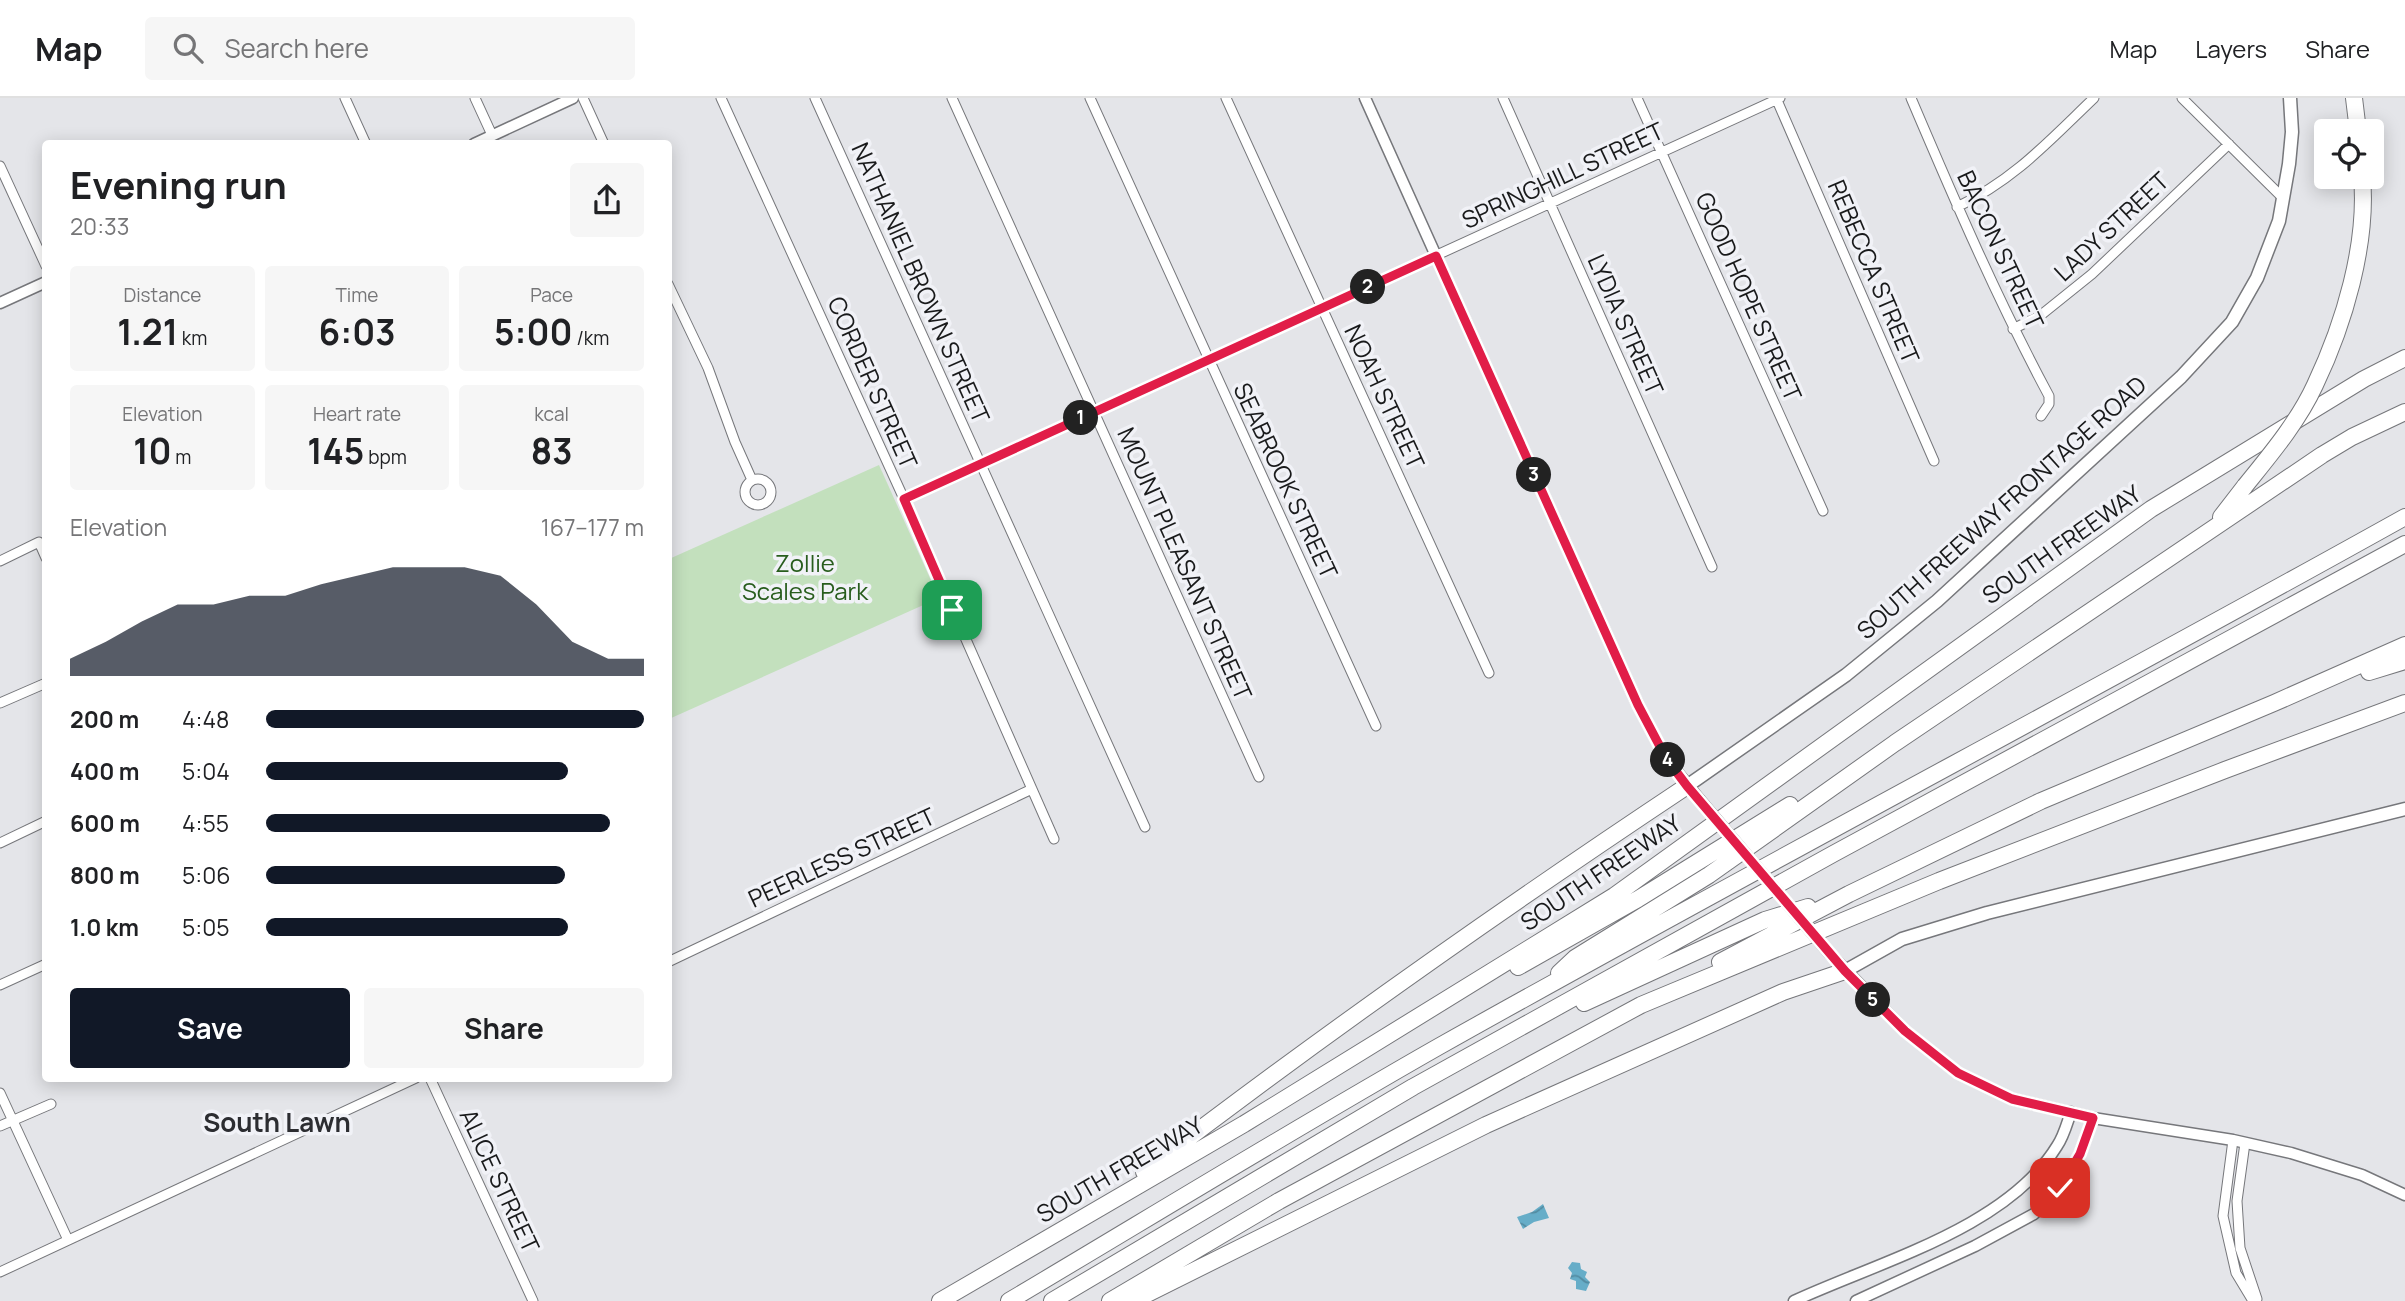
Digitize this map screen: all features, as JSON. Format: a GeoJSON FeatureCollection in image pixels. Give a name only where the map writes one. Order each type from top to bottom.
{"type":"FeatureCollection","features":[{"type":"Feature","properties":{"kind":"highway"},"geometry":{"type":"LineString","coordinates":[[2354,98],[2357,119]]}},
{"type":"Feature","properties":{"kind":"highway"},"geometry":{"type":"LineString","coordinates":[[2213,528],[2281,442],[2315,386],[2347,304],[2360,236],[2362,189]]}},
{"type":"Feature","properties":{"kind":"highway","name":"SOUTH FREEWAY"},"geometry":{"type":"LineString","coordinates":[[940,1301],[1244,1124],[1614,895],[2151,509],[2364,379],[2405,358]]}},
{"type":"Feature","properties":{"kind":"highway"},"geometry":{"type":"LineString","coordinates":[[1539,991],[1575,958],[1709,875],[1895,743],[2322,455],[2405,412]]}},
{"type":"Feature","properties":{"kind":"highway"},"geometry":{"type":"LineString","coordinates":[[1009,1301],[1437,1048],[2153,658],[2405,517]]}},
{"type":"Feature","properties":{"kind":"highway"},"geometry":{"type":"LineString","coordinates":[[1052,1301],[1413,1087],[1845,848],[2405,544]]}},
{"type":"Feature","properties":{"kind":"highway"},"geometry":{"type":"LineString","coordinates":[[1110,1301],[1279,1201],[1849,894],[2041,801],[2405,645]]}},
{"type":"Feature","properties":{"kind":"highway"},"geometry":{"type":"LineString","coordinates":[[2274,703],[2405,661]]}},
{"type":"Feature","properties":{"kind":"highway"},"geometry":{"type":"LineString","coordinates":[[1641,1005],[1939,881],[2225,769],[2405,703]]}},
{"type":"Feature","properties":{"kind":"highway"},"geometry":{"type":"LineString","coordinates":[[1407,1024],[1520,967],[1895,743]]}},
{"type":"Feature","properties":{"kind":"highway"},"geometry":{"type":"LineString","coordinates":[[1092,1213],[1242,1097],[1578,858],[1687,786]]}},
{"type":"Feature","properties":{"kind":"highway"},"geometry":{"type":"LineString","coordinates":[[1413,1087],[1447,1078],[1570,1009],[1728,936],[1765,920],[1849,894]]}},
{"type":"Feature","properties":{"kind":"highway"},"geometry":{"type":"LineString","coordinates":[[1133,1301],[1486,1125],[1783,992],[1845,971]]}},
{"type":"Feature","properties":{"kind":"main road","name":"SOUTH FREEWAY FRONTAGE ROAD"},"geometry":{"type":"LineString","coordinates":[[1687,786],[1846,675],[1937,601],[2181,377],[2232,322],[2257,278],[2271,246],[2290,164],[2290,98]]}},
{"type":"Feature","properties":{"kind":"main road"},"geometry":{"type":"LineString","coordinates":[[1845,971],[1902,939],[1987,914],[2405,809]]}},
{"type":"Feature","properties":{"kind":"street"},"geometry":{"type":"LineString","coordinates":[[345,98],[364,140]]}},
{"type":"Feature","properties":{"kind":"street"},"geometry":{"type":"LineString","coordinates":[[474,98],[492,135]]}},
{"type":"Feature","properties":{"kind":"street"},"geometry":{"type":"LineString","coordinates":[[482,140],[573,98]]}},
{"type":"Feature","properties":{"kind":"street"},"geometry":{"type":"LineString","coordinates":[[583,98],[602,140]]}},
{"type":"Feature","properties":{"kind":"street","name":"CORDER STREET"},"geometry":{"type":"LineString","coordinates":[[721,98],[904,499],[1054,839]]}},
{"type":"Feature","properties":{"kind":"street","name":"NATHANIEL BROWN STREET"},"geometry":{"type":"LineString","coordinates":[[815,98],[1145,827]]}},
{"type":"Feature","properties":{"kind":"street","name":"MOUNT PLEASANT STREET"},"geometry":{"type":"LineString","coordinates":[[952,98],[1259,777]]}},
{"type":"Feature","properties":{"kind":"street","name":"SEABROOK STREET"},"geometry":{"type":"LineString","coordinates":[[1090,98],[1376,726]]}},
{"type":"Feature","properties":{"kind":"street","name":"NOAH STREET"},"geometry":{"type":"LineString","coordinates":[[1226,98],[1489,673]]}},
{"type":"Feature","properties":{"kind":"street"},"geometry":{"type":"LineString","coordinates":[[1365,98],[1638,705],[1666,758],[1845,971],[1905,1031],[1958,1073],[2012,1099],[2093,1118],[2233,1140],[2291,1153],[2362,1175],[2405,1195]]}},
{"type":"Feature","properties":{"kind":"street","name":"LYDIA STREET"},"geometry":{"type":"LineString","coordinates":[[1503,98],[1713,567]]}},
{"type":"Feature","properties":{"kind":"street","name":"GOOD HOPE STREET"},"geometry":{"type":"LineString","coordinates":[[1637,98],[1823,511]]}},
{"type":"Feature","properties":{"kind":"street","name":"BACON STREET"},"geometry":{"type":"LineString","coordinates":[[1911,98],[2013,329],[2049,396],[2049,404],[2041,416]]}},
{"type":"Feature","properties":{"kind":"street"},"geometry":{"type":"LineString","coordinates":[[1957,207],[2004,181],[2094,98]]}},
{"type":"Feature","properties":{"kind":"street"},"geometry":{"type":"LineString","coordinates":[[2182,98],[2283,198]]}},
{"type":"Feature","properties":{"kind":"street","name":"SPRINGHILL STREET"},"geometry":{"type":"LineString","coordinates":[[904,499],[1778,99]]}},
{"type":"Feature","properties":{"kind":"street","name":"REBECCA STREET"},"geometry":{"type":"LineString","coordinates":[[1778,99],[1934,461]]}},
{"type":"Feature","properties":{"kind":"street","name":"LADY STREET"},"geometry":{"type":"LineString","coordinates":[[2013,329],[2041,315],[2092,274],[2229,144]]}},
{"type":"Feature","properties":{"kind":"street"},"geometry":{"type":"LineString","coordinates":[[0,166],[42,257]]}},
{"type":"Feature","properties":{"kind":"street"},"geometry":{"type":"LineString","coordinates":[[0,303],[42,284]]}},
{"type":"Feature","properties":{"kind":"street"},"geometry":{"type":"LineString","coordinates":[[672,292],[708,368],[752,481]]}},
{"type":"Feature","properties":{"kind":"street"},"geometry":{"type":"LineString","coordinates":[[0,561],[39,542],[42,549]]}},
{"type":"Feature","properties":{"kind":"street"},"geometry":{"type":"LineString","coordinates":[[0,703],[42,684]]}},
{"type":"Feature","properties":{"kind":"street","name":"PEERLESS STREET"},"geometry":{"type":"LineString","coordinates":[[672,960],[1032,789]]}},
{"type":"Feature","properties":{"kind":"street"},"geometry":{"type":"LineString","coordinates":[[0,843],[42,823]]}},
{"type":"Feature","properties":{"kind":"street"},"geometry":{"type":"LineString","coordinates":[[0,985],[42,966]]}},
{"type":"Feature","properties":{"kind":"street"},"geometry":{"type":"LineString","coordinates":[[0,1272],[407,1082]]}},
{"type":"Feature","properties":{"kind":"street","name":"ALICE STREET"},"geometry":{"type":"LineString","coordinates":[[432,1082],[533,1301]]}},
{"type":"Feature","properties":{"kind":"street"},"geometry":{"type":"LineString","coordinates":[[0,1093],[68,1240]]}},
{"type":"Feature","properties":{"kind":"street"},"geometry":{"type":"LineString","coordinates":[[0,1126],[51,1104]]}},
{"type":"Feature","properties":{"kind":"street"},"geometry":{"type":"LineString","coordinates":[[1794,1301],[1982,1218],[2040,1171],[2059,1145],[2071,1112]]}},
{"type":"Feature","properties":{"kind":"street"},"geometry":{"type":"LineString","coordinates":[[1856,1301],[2034,1214],[2060,1188],[2080,1154],[2093,1118]]}},
{"type":"Feature","properties":{"kind":"street"},"geometry":{"type":"LineString","coordinates":[[2233,1140],[2223,1216],[2236,1273],[2256,1301]]}},
{"type":"Feature","properties":{"kind":"street"},"geometry":{"type":"LineString","coordinates":[[2245,1143],[2237,1200],[2240,1248],[2256,1301]]}},
{"type":"Feature","properties":{"kind":"street"},"geometry":{"type":"LineString","coordinates":[[1982,1218],[1991,1237]]}},
{"type":"Feature","properties":{"kind":"green space","name":"Zollie Scales Park"},"geometry":{"type":"Polygon","coordinates":[[[879,465],[939,598],[672,718],[672,558],[879,465]]]}},
{"type":"Feature","properties":{"kind":"water"},"geometry":{"type":"Polygon","coordinates":[[[1543,1204],[1549,1218],[1534,1222],[1523,1229],[1517,1217],[1532,1212],[1543,1204]]]}},
{"type":"Feature","properties":{"kind":"water"},"geometry":{"type":"Polygon","coordinates":[[[1572,1262],[1580,1263],[1581,1269],[1587,1272],[1585,1277],[1590,1282],[1586,1291],[1576,1289],[1576,1281],[1570,1279],[1572,1273],[1568,1268],[1572,1262]]]}},
{"type":"Feature","properties":{"kind":"district","name":"South Lawn"},"geometry":{"type":"Point","coordinates":[277,1123]}},
{"type":"Feature","properties":{"kind":"route"},"geometry":{"type":"LineString","coordinates":[[952,610],[904,499],[1436,256],[1607,640],[1666,758],[1830,954],[1905,1031],[1958,1073],[2012,1099],[2093,1118],[2080,1154],[2060,1188]]}}]}
